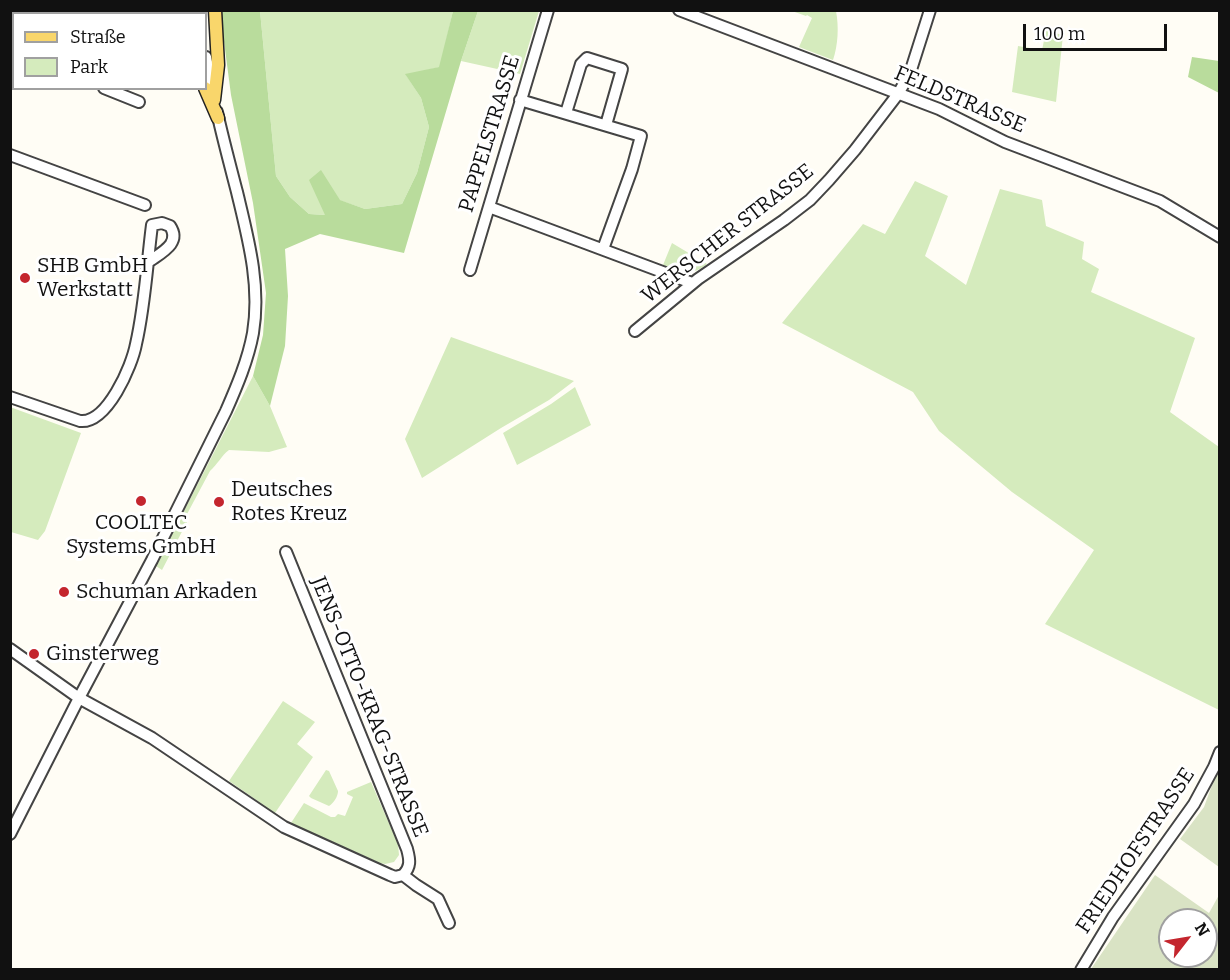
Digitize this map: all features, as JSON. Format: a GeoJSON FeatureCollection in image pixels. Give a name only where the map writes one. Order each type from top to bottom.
{"type":"FeatureCollection","features":[{"type":"Feature","properties":{"kind":"main road"},"geometry":{"type":"LineString","coordinates":[[214,100],[218,65],[215,10]]}},
{"type":"Feature","properties":{"kind":"main road"},"geometry":{"type":"LineString","coordinates":[[206,90],[218,118]]}},
{"type":"Feature","properties":{"kind":"street","name":"PAPPELSTRASSE"},"geometry":{"type":"LineString","coordinates":[[470,270],[548,10]]}},
{"type":"Feature","properties":{"kind":"street","name":"FELDSTRASSE"},"geometry":{"type":"LineString","coordinates":[[679,10],[939,110],[1005,142],[1160,201],[1220,237]]}},
{"type":"Feature","properties":{"kind":"street","name":"WERSCHER STRASSE"},"geometry":{"type":"LineString","coordinates":[[635,331],[692,283],[810,200],[855,150],[898,94],[910,73],[930,10]]}},
{"type":"Feature","properties":{"kind":"street"},"geometry":{"type":"LineString","coordinates":[[566,113],[581,64],[587,58],[622,69],[606,125]]}},
{"type":"Feature","properties":{"kind":"street"},"geometry":{"type":"LineString","coordinates":[[10,834],[152,560],[226,411],[249,350],[255,313],[255,281],[249,240],[218,118],[207,62]]}},
{"type":"Feature","properties":{"kind":"street"},"geometry":{"type":"LineString","coordinates":[[118,91],[139,102]]}},
{"type":"Feature","properties":{"kind":"street"},"geometry":{"type":"LineString","coordinates":[[520,100],[641,136],[632,169],[603,249]]}},
{"type":"Feature","properties":{"kind":"street"},"geometry":{"type":"LineString","coordinates":[[10,155],[145,206]]}},
{"type":"Feature","properties":{"kind":"street"},"geometry":{"type":"LineString","coordinates":[[489,207],[692,283]]}},
{"type":"Feature","properties":{"kind":"street"},"geometry":{"type":"LineString","coordinates":[[10,397],[80,421],[86,422],[98,416],[113,398],[134,354],[147,263]]}},
{"type":"Feature","properties":{"kind":"street","name":"JENS-OTTO-KRAG-STRASSE"},"geometry":{"type":"LineString","coordinates":[[285,552],[407,849],[410,859],[409,867],[402,875]]}},
{"type":"Feature","properties":{"kind":"street"},"geometry":{"type":"LineString","coordinates":[[10,648],[79,698],[152,738],[284,827],[390,875],[395,877],[402,875],[438,899],[449,923]]}},
{"type":"Feature","properties":{"kind":"street","name":"FRIEDHOFSTRASSE"},"geometry":{"type":"LineString","coordinates":[[1081,969],[1113,917],[1194,804],[1220,752]]}},
{"type":"Feature","properties":{"kind":"green space"},"geometry":{"type":"Polygon","coordinates":[[[220,11],[260,11],[276,176],[290,197],[309,214],[325,215],[309,180],[321,170],[340,200],[365,209],[402,204],[417,173],[429,127],[421,98],[405,74],[439,67],[453,11],[478,11],[404,253],[320,234],[285,249],[288,296],[285,346],[270,406],[253,376],[263,335],[266,293],[253,203],[231,95],[220,11]]]}},
{"type":"Feature","properties":{"kind":"green space"},"geometry":{"type":"Polygon","coordinates":[[[260,11],[453,11],[440,67],[406,75],[421,98],[429,127],[417,173],[402,204],[365,209],[339,200],[325,215],[309,214],[290,197],[276,176],[260,11]]]}},
{"type":"Feature","properties":{"kind":"green space"},"geometry":{"type":"Polygon","coordinates":[[[478,11],[539,11],[520,74],[461,61],[478,11]]]}},
{"type":"Feature","properties":{"kind":"green space"},"geometry":{"type":"Polygon","coordinates":[[[792,11],[836,11],[838,36],[833,60],[799,47],[812,18],[792,11]]]}},
{"type":"Feature","properties":{"kind":"green space"},"geometry":{"type":"Polygon","coordinates":[[[1046,31],[1063,35],[1056,102],[1012,92],[1018,46],[1042,50],[1046,31]]]}},
{"type":"Feature","properties":{"kind":"green space"},"geometry":{"type":"Polygon","coordinates":[[[1192,57],[1219,61],[1219,93],[1188,77],[1192,57]]]}},
{"type":"Feature","properties":{"kind":"green space"},"geometry":{"type":"Polygon","coordinates":[[[915,181],[948,196],[925,256],[966,285],[1000,189],[1042,200],[1046,226],[1084,242],[1082,259],[1099,269],[1091,292],[1195,338],[1170,412],[1219,447],[1219,710],[1045,624],[1094,550],[1012,492],[939,431],[913,392],[782,323],[863,224],[885,234],[915,181]]]}},
{"type":"Feature","properties":{"kind":"green space"},"geometry":{"type":"Polygon","coordinates":[[[672,243],[707,264],[691,272],[675,270],[663,265],[672,243]]]}},
{"type":"Feature","properties":{"kind":"green space"},"geometry":{"type":"Polygon","coordinates":[[[451,337],[574,381],[549,400],[422,478],[405,439],[451,337]]]}},
{"type":"Feature","properties":{"kind":"green space"},"geometry":{"type":"Polygon","coordinates":[[[253,376],[270,406],[287,447],[269,452],[229,450],[226,452],[210,471],[186,516],[187,522],[162,570],[156,566],[253,376]]]}},
{"type":"Feature","properties":{"kind":"green space"},"geometry":{"type":"Polygon","coordinates":[[[575,387],[591,425],[517,465],[503,433],[575,387]]]}},
{"type":"Feature","properties":{"kind":"green space"},"geometry":{"type":"Polygon","coordinates":[[[10,407],[81,433],[45,531],[38,540],[11,532],[10,407]]]}},
{"type":"Feature","properties":{"kind":"green space"},"geometry":{"type":"Polygon","coordinates":[[[283,701],[315,722],[297,744],[313,757],[275,813],[229,781],[283,701]]]}},
{"type":"Feature","properties":{"kind":"green space"},"geometry":{"type":"Polygon","coordinates":[[[1219,766],[1219,867],[1180,839],[1204,807],[1219,766]]]}},
{"type":"Feature","properties":{"kind":"green space"},"geometry":{"type":"Polygon","coordinates":[[[326,770],[329,771],[338,791],[333,803],[329,806],[309,796],[326,770]]]}},
{"type":"Feature","properties":{"kind":"green space"},"geometry":{"type":"Polygon","coordinates":[[[371,782],[398,844],[399,855],[394,862],[380,863],[291,823],[304,803],[331,817],[338,814],[345,816],[353,797],[347,792],[371,782]]]}},
{"type":"Feature","properties":{"kind":"green space"},"geometry":{"type":"Polygon","coordinates":[[[1155,875],[1202,908],[1158,908],[1158,968],[1218,968],[1218,908],[1212,908],[1219,895],[1219,969],[1091,969],[1155,875]]]}},
{"type":"Feature","properties":{"kind":"place","name":"SHB GmbH Werkstatt"},"geometry":{"type":"Point","coordinates":[25,278]}},
{"type":"Feature","properties":{"kind":"place","name":"COOLTEC Systems GmbH"},"geometry":{"type":"Point","coordinates":[141,501]}},
{"type":"Feature","properties":{"kind":"place","name":"Deutsches Rotes Kreuz"},"geometry":{"type":"Point","coordinates":[219,502]}},
{"type":"Feature","properties":{"kind":"place","name":"Schuman Arkaden"},"geometry":{"type":"Point","coordinates":[64,592]}},
{"type":"Feature","properties":{"kind":"place","name":"Ginsterweg"},"geometry":{"type":"Point","coordinates":[34,654]}}]}
